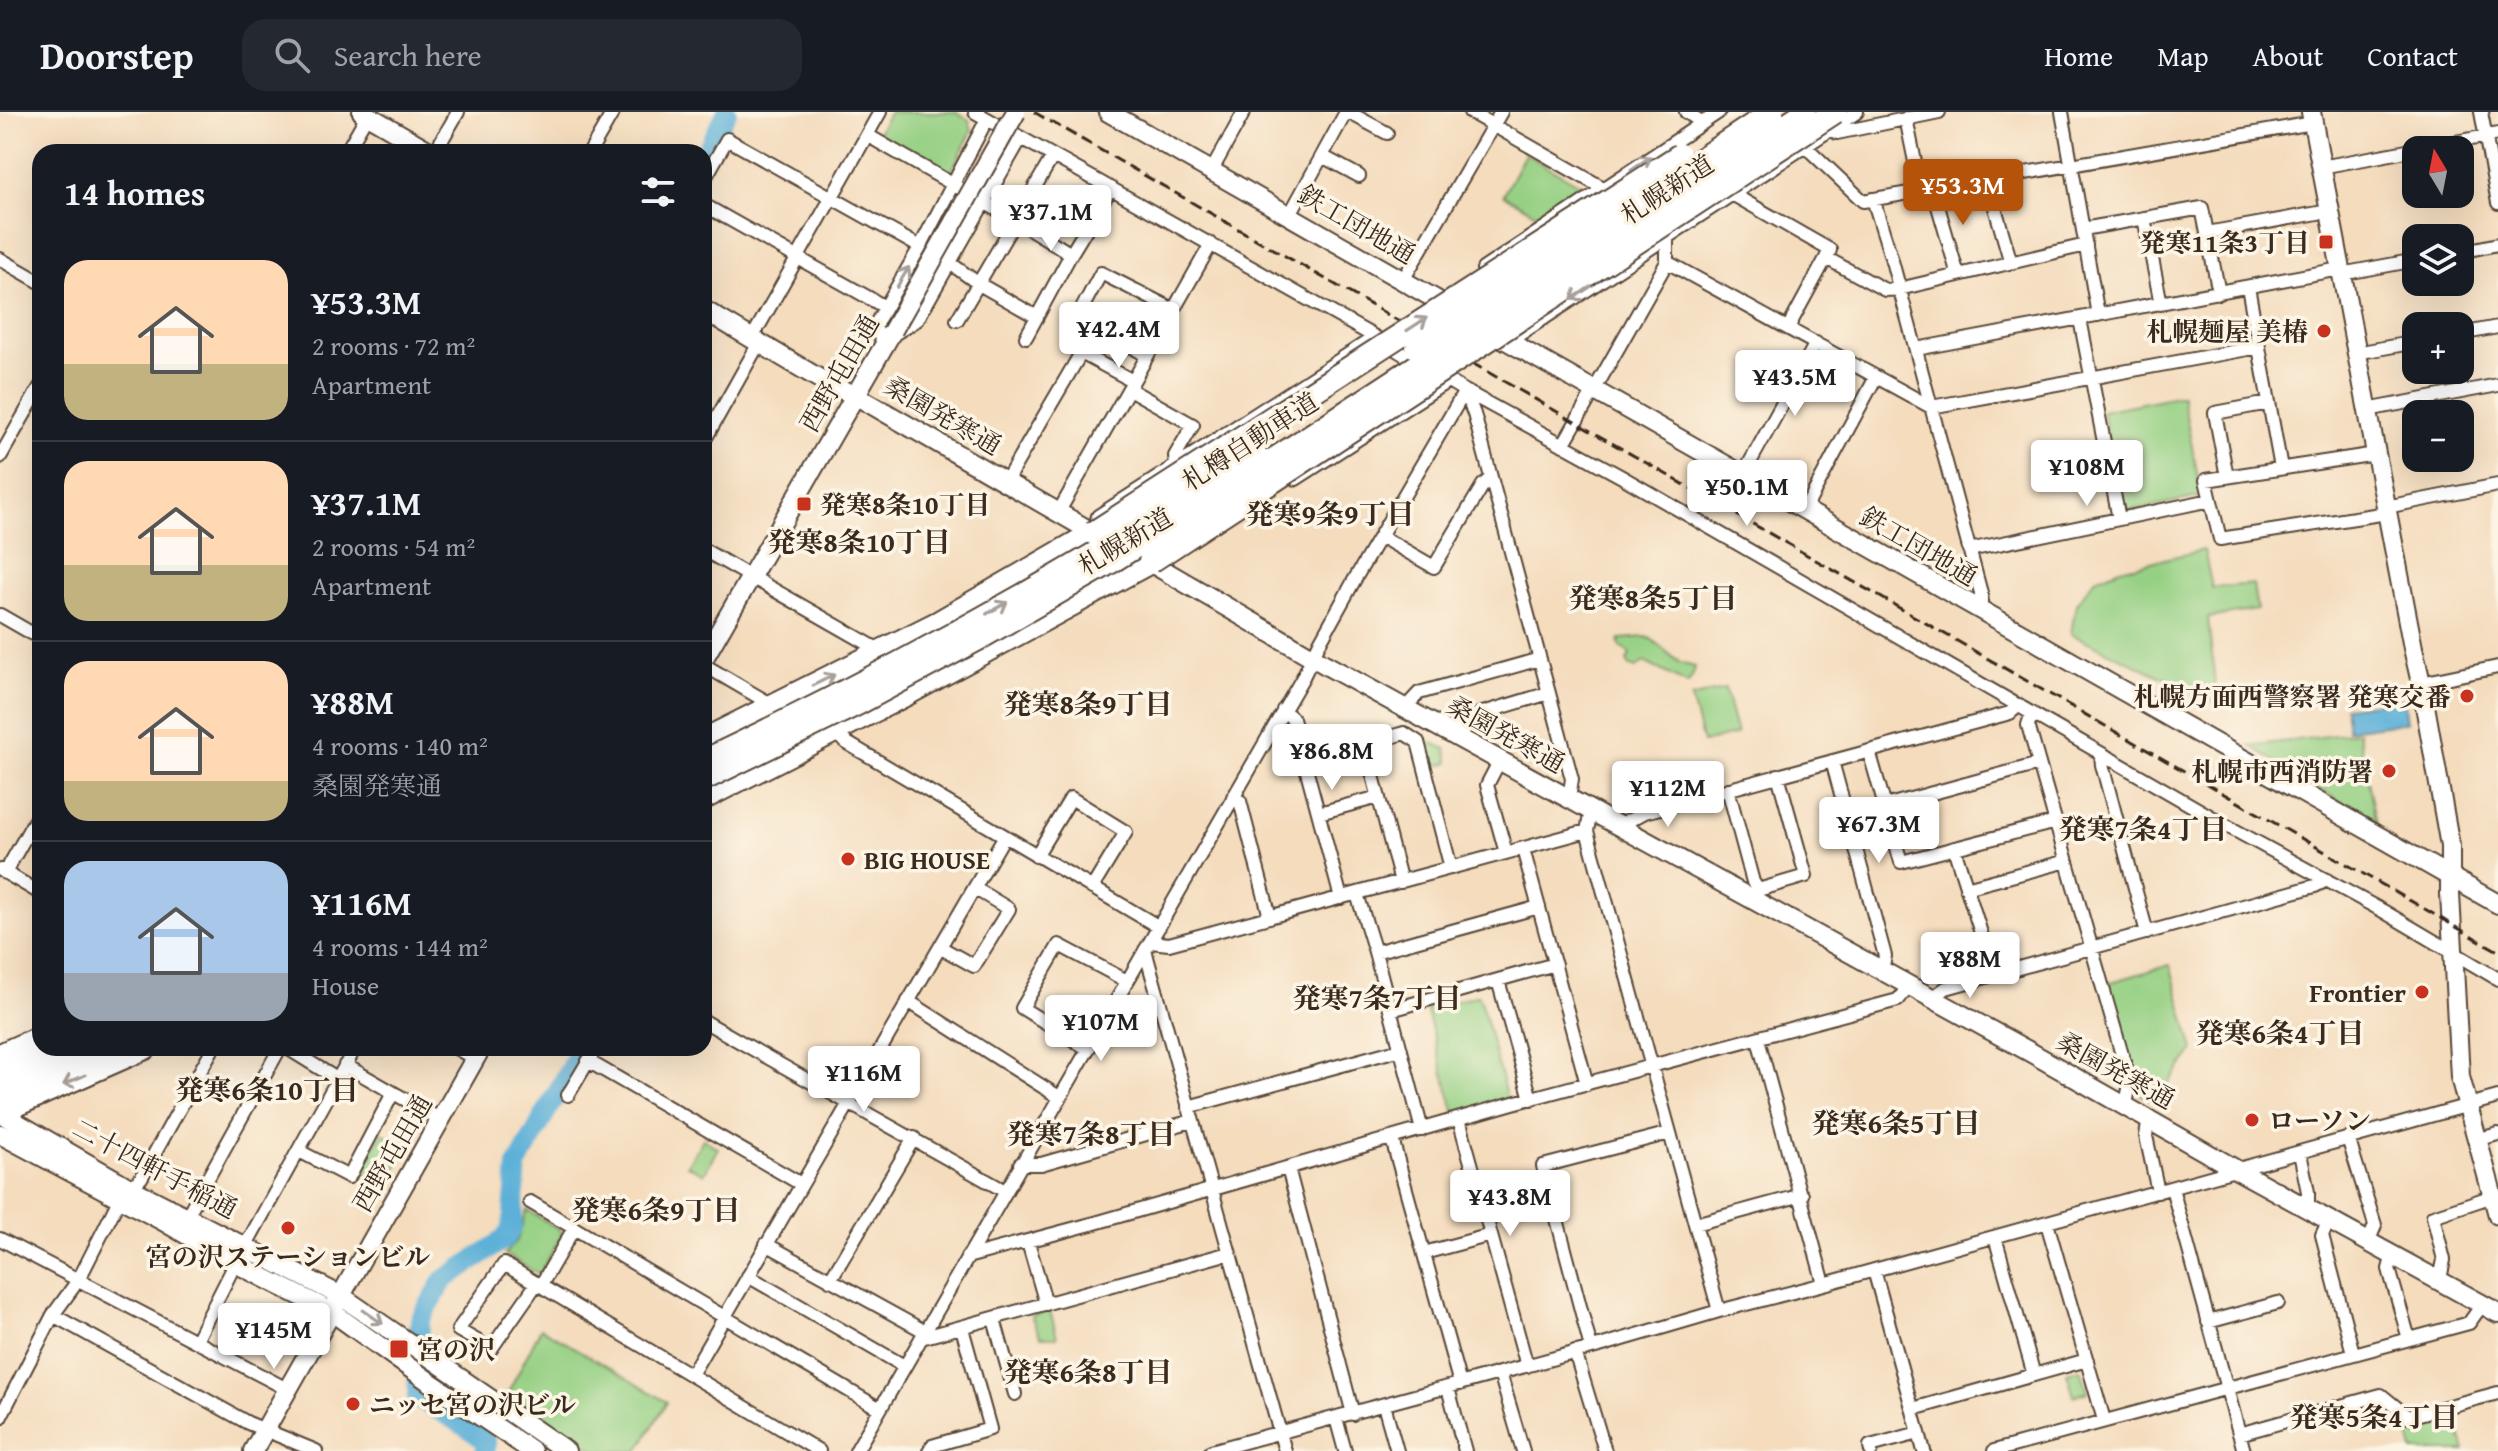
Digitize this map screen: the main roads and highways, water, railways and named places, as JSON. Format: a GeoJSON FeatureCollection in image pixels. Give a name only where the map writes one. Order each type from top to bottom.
{"type":"FeatureCollection","features":[{"type":"Feature","properties":{"kind":"highway","name":"札幌新道"},"geometry":{"type":"LineString","coordinates":[[712,736],[939,622],[1093,533],[1747,112]]}},
{"type":"Feature","properties":{"kind":"highway","name":"札樽自動車道"},"geometry":{"type":"LineString","coordinates":[[712,757],[852,688],[1103,548],[1252,456],[1772,112]]}},
{"type":"Feature","properties":{"kind":"highway","name":"札樽自動車道"},"geometry":{"type":"LineString","coordinates":[[712,775],[859,703],[1111,562],[1247,477],[1805,112]]}},
{"type":"Feature","properties":{"kind":"highway","name":"札幌新道"},"geometry":{"type":"LineString","coordinates":[[712,794],[1150,562],[1834,120]]}},
{"type":"Feature","properties":{"kind":"highway"},"geometry":{"type":"LineString","coordinates":[[0,1055],[32,1041]]}},
{"type":"Feature","properties":{"kind":"highway"},"geometry":{"type":"LineString","coordinates":[[0,1076],[45,1056]]}},
{"type":"Feature","properties":{"kind":"highway"},"geometry":{"type":"LineString","coordinates":[[0,1093],[85,1056]]}},
{"type":"Feature","properties":{"kind":"highway"},"geometry":{"type":"LineString","coordinates":[[0,1112],[127,1056]]}},
{"type":"Feature","properties":{"kind":"water"},"geometry":{"type":"Polygon","coordinates":[[[2404,699],[2407,722],[2348,730],[2345,707],[2404,699]]]}},
{"type":"Feature","properties":{"kind":"waterway"},"geometry":{"type":"LineString","coordinates":[[710,144],[727,112]]}},
{"type":"Feature","properties":{"kind":"waterway"},"geometry":{"type":"LineString","coordinates":[[485,1451],[487,1444],[482,1439],[417,1397],[420,1320],[444,1280],[506,1238],[512,1226],[517,1166],[577,1056]]}},
{"type":"Feature","properties":{"kind":"railway"},"geometry":{"type":"LineString","coordinates":[[1034,112],[2498,951]]}},
{"type":"Feature","properties":{"kind":"place","name":"発寒11条3丁目"},"geometry":{"type":"Point","coordinates":[2326,242]}},
{"type":"Feature","properties":{"kind":"place","name":"札幌麺屋 美椿"},"geometry":{"type":"Point","coordinates":[2324,331]}},
{"type":"Feature","properties":{"kind":"place","name":"発寒8条10丁目"},"geometry":{"type":"Point","coordinates":[804,504]}},
{"type":"Feature","properties":{"kind":"place","name":"札幌方面西警察署 発寒交番"},"geometry":{"type":"Point","coordinates":[2467,696]}},
{"type":"Feature","properties":{"kind":"place","name":"札幌市西消防署"},"geometry":{"type":"Point","coordinates":[2389,771]}},
{"type":"Feature","properties":{"kind":"place","name":"BIG HOUSE"},"geometry":{"type":"Point","coordinates":[848,859]}},
{"type":"Feature","properties":{"kind":"place","name":"Frontier"},"geometry":{"type":"Point","coordinates":[2422,992]}},
{"type":"Feature","properties":{"kind":"place","name":"ローソン"},"geometry":{"type":"Point","coordinates":[2252,1120]}},
{"type":"Feature","properties":{"kind":"place","name":"宮の沢ステーションビル"},"geometry":{"type":"Point","coordinates":[288,1228]}},
{"type":"Feature","properties":{"kind":"place","name":"宮の沢"},"geometry":{"type":"Point","coordinates":[399,1349]}},
{"type":"Feature","properties":{"kind":"place","name":"ニッセ宮の沢ビル"},"geometry":{"type":"Point","coordinates":[353,1404]}},
{"type":"Feature","properties":{"kind":"district","name":"発寒9条9丁目"},"geometry":{"type":"Point","coordinates":[1330,513]}},
{"type":"Feature","properties":{"kind":"district","name":"発寒8条10丁目"},"geometry":{"type":"Point","coordinates":[859,541]}},
{"type":"Feature","properties":{"kind":"district","name":"発寒8条5丁目"},"geometry":{"type":"Point","coordinates":[1653,597]}},
{"type":"Feature","properties":{"kind":"district","name":"発寒8条9丁目"},"geometry":{"type":"Point","coordinates":[1088,703]}},
{"type":"Feature","properties":{"kind":"district","name":"発寒7条4丁目"},"geometry":{"type":"Point","coordinates":[2143,828]}},
{"type":"Feature","properties":{"kind":"district","name":"発寒7条7丁目"},"geometry":{"type":"Point","coordinates":[1377,997]}},
{"type":"Feature","properties":{"kind":"district","name":"発寒6条4丁目"},"geometry":{"type":"Point","coordinates":[2280,1032]}},
{"type":"Feature","properties":{"kind":"district","name":"発寒6条10丁目"},"geometry":{"type":"Point","coordinates":[267,1089]}},
{"type":"Feature","properties":{"kind":"district","name":"発寒6条5丁目"},"geometry":{"type":"Point","coordinates":[1896,1122]}},
{"type":"Feature","properties":{"kind":"district","name":"発寒7条8丁目"},"geometry":{"type":"Point","coordinates":[1091,1133]}},
{"type":"Feature","properties":{"kind":"district","name":"発寒6条9丁目"},"geometry":{"type":"Point","coordinates":[656,1209]}},
{"type":"Feature","properties":{"kind":"district","name":"発寒6条8丁目"},"geometry":{"type":"Point","coordinates":[1088,1371]}},
{"type":"Feature","properties":{"kind":"district","name":"発寒5条4丁目"},"geometry":{"type":"Point","coordinates":[2374,1416]}}]}
